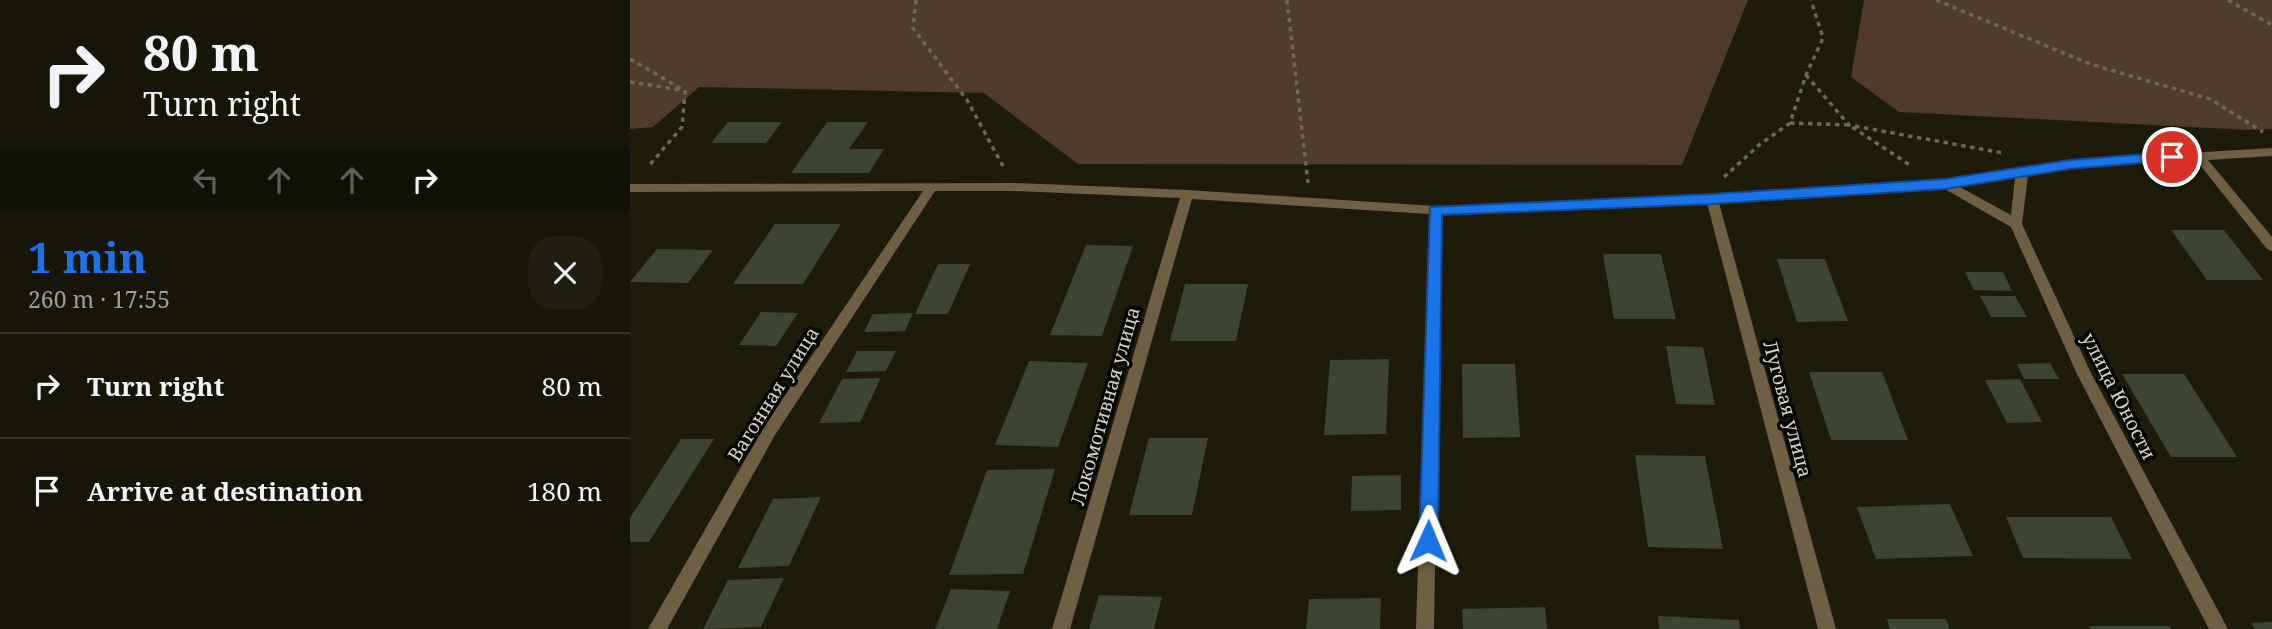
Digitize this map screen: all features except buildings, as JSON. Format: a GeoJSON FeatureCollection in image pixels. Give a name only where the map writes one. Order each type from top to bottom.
{"type":"FeatureCollection","features":[{"type":"Feature","properties":{"kind":"street"},"geometry":{"type":"LineString","coordinates":[[631,187],[1014,187],[1187,194],[1435,210],[1712,199],[1945,184],[2022,170],[2198,155],[2272,152]]}},
{"type":"Feature","properties":{"kind":"street"},"geometry":{"type":"LineString","coordinates":[[2198,155],[2272,246]]}},
{"type":"Feature","properties":{"kind":"street"},"geometry":{"type":"LineString","coordinates":[[1945,184],[2016,224],[2022,170]]}},
{"type":"Feature","properties":{"kind":"street","name":"Вагонная улица"},"geometry":{"type":"LineString","coordinates":[[657,629],[769,430],[932,187]]}},
{"type":"Feature","properties":{"kind":"street","name":"Локомотивная улица"},"geometry":{"type":"LineString","coordinates":[[1060,629],[1187,194]]}},
{"type":"Feature","properties":{"kind":"street","name":"Луговая улица"},"geometry":{"type":"LineString","coordinates":[[1712,199],[1828,629]]}},
{"type":"Feature","properties":{"kind":"street"},"geometry":{"type":"LineString","coordinates":[[1425,629],[1435,210]]}},
{"type":"Feature","properties":{"kind":"street","name":"улица Юности"},"geometry":{"type":"LineString","coordinates":[[2016,224],[2084,374],[2219,629]]}},
{"type":"Feature","properties":{"kind":"path"},"geometry":{"type":"LineString","coordinates":[[916,0],[914,28],[967,100],[1014,187]]}},
{"type":"Feature","properties":{"kind":"path"},"geometry":{"type":"LineString","coordinates":[[1287,0],[1311,202]]}},
{"type":"Feature","properties":{"kind":"path"},"geometry":{"type":"LineString","coordinates":[[1712,199],[1722,179],[1759,145],[1790,123],[1806,75],[1823,38],[1811,0]]}},
{"type":"Feature","properties":{"kind":"path"},"geometry":{"type":"LineString","coordinates":[[1936,0],[2090,64],[2210,99],[2272,138]]}},
{"type":"Feature","properties":{"kind":"path"},"geometry":{"type":"LineString","coordinates":[[2228,0],[2272,26]]}},
{"type":"Feature","properties":{"kind":"path"},"geometry":{"type":"LineString","coordinates":[[630,59],[685,91]]}},
{"type":"Feature","properties":{"kind":"path"},"geometry":{"type":"LineString","coordinates":[[1806,75],[1849,125],[1888,153],[1945,184]]}},
{"type":"Feature","properties":{"kind":"path"},"geometry":{"type":"LineString","coordinates":[[630,82],[685,91]]}},
{"type":"Feature","properties":{"kind":"path"},"geometry":{"type":"LineString","coordinates":[[631,187],[682,127],[685,91]]}},
{"type":"Feature","properties":{"kind":"path"},"geometry":{"type":"LineString","coordinates":[[1790,123],[1849,125],[2014,155]]}},
{"type":"Feature","properties":{"kind":"shaded area"},"geometry":{"type":"Polygon","coordinates":[[[630,0],[1748,0],[1682,165],[1078,164],[984,93],[699,87],[653,127],[630,129],[630,0]]]}},
{"type":"Feature","properties":{"kind":"shaded area"},"geometry":{"type":"Polygon","coordinates":[[[1864,0],[2272,0],[2272,129],[1899,112],[1851,77],[1864,0]]]}},
{"type":"Feature","properties":{"kind":"route"},"geometry":{"type":"LineString","coordinates":[[1428,541],[1435,210],[1712,199],[1945,184],[2069,164],[2172,157]]}}]}
